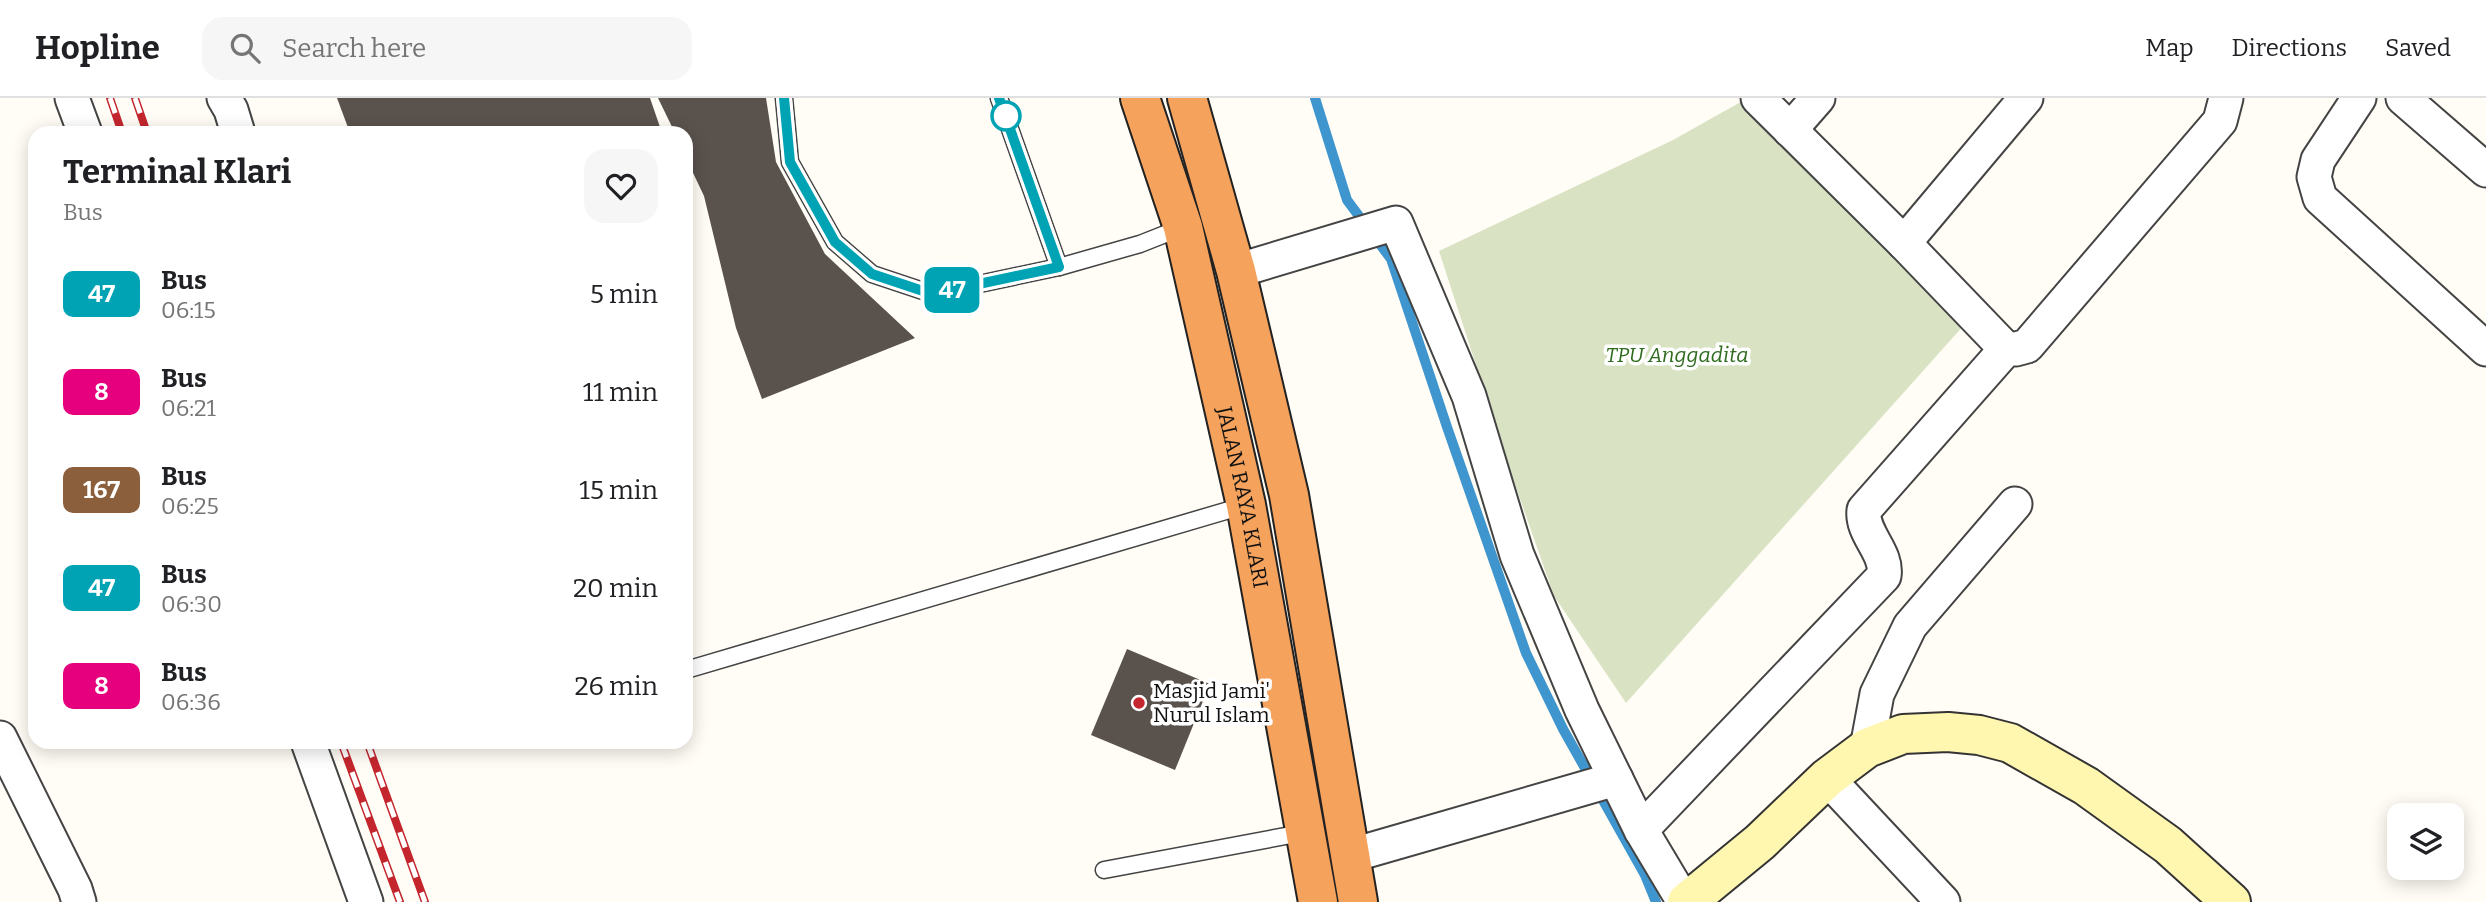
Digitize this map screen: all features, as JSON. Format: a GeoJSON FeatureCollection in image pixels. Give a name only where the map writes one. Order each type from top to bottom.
{"type":"FeatureCollection","features":[{"type":"Feature","properties":{"kind":"highway","name":"JALAN RAYA KLARI"},"geometry":{"type":"LineString","coordinates":[[1140,98],[1183,227],[1246,505],[1318,902]]}},
{"type":"Feature","properties":{"kind":"highway","name":"JALAN RAYA KLARI"},"geometry":{"type":"LineString","coordinates":[[1187,98],[1236,271],[1289,495],[1358,902]]}},
{"type":"Feature","properties":{"kind":"highway"},"geometry":{"type":"LineString","coordinates":[[1183,227],[1219,211]]}},
{"type":"Feature","properties":{"kind":"street"},"geometry":{"type":"LineString","coordinates":[[72,98],[82,126]]}},
{"type":"Feature","properties":{"kind":"street"},"geometry":{"type":"LineString","coordinates":[[223,98],[231,110],[236,126]]}},
{"type":"Feature","properties":{"kind":"street"},"geometry":{"type":"LineString","coordinates":[[1758,98],[2006,349],[2027,346],[2220,121],[2226,98]]}},
{"type":"Feature","properties":{"kind":"street"},"geometry":{"type":"LineString","coordinates":[[1790,130],[1818,98]]}},
{"type":"Feature","properties":{"kind":"street"},"geometry":{"type":"LineString","coordinates":[[1904,243],[2026,98]]}},
{"type":"Feature","properties":{"kind":"street"},"geometry":{"type":"LineString","coordinates":[[2359,98],[2318,160],[2314,177],[2320,198],[2486,349]]}},
{"type":"Feature","properties":{"kind":"street"},"geometry":{"type":"LineString","coordinates":[[2403,98],[2486,170]]}},
{"type":"Feature","properties":{"kind":"street"},"geometry":{"type":"LineString","coordinates":[[1236,271],[1396,223],[1469,396],[1517,555],[1581,710],[1603,782],[1641,830],[1685,902],[1760,842],[1827,778],[1867,748],[1903,734],[1948,732],[1979,735],[2010,743],[2086,786],[2168,845],[2231,902]]}},
{"type":"Feature","properties":{"kind":"street"},"geometry":{"type":"LineString","coordinates":[[1641,830],[1884,576],[1885,567],[1862,521],[1864,510],[2006,349]]}},
{"type":"Feature","properties":{"kind":"street"},"geometry":{"type":"LineString","coordinates":[[1867,748],[1877,694],[1910,626],[2015,504]]}},
{"type":"Feature","properties":{"kind":"street"},"geometry":{"type":"LineString","coordinates":[[0,738],[79,902]]}},
{"type":"Feature","properties":{"kind":"street"},"geometry":{"type":"LineString","coordinates":[[311,749],[366,902]]}},
{"type":"Feature","properties":{"kind":"street"},"geometry":{"type":"LineString","coordinates":[[1827,778],[1943,902]]}},
{"type":"Feature","properties":{"kind":"street"},"geometry":{"type":"LineString","coordinates":[[1349,856],[1603,782]]}},
{"type":"Feature","properties":{"kind":"lane"},"geometry":{"type":"LineString","coordinates":[[784,98],[790,162],[835,242],[872,274],[932,294],[1059,267],[1140,244],[1183,227]]}},
{"type":"Feature","properties":{"kind":"lane"},"geometry":{"type":"LineString","coordinates":[[999,98],[1059,267]]}},
{"type":"Feature","properties":{"kind":"lane"},"geometry":{"type":"LineString","coordinates":[[693,668],[1246,505]]}},
{"type":"Feature","properties":{"kind":"lane"},"geometry":{"type":"LineString","coordinates":[[1104,870],[1307,832]]}},
{"type":"Feature","properties":{"kind":"green space","name":"TPU Anggadita"},"geometry":{"type":"Polygon","coordinates":[[[1746,99],[1965,324],[1626,703],[1554,596],[1439,251],[1673,140],[1746,99]]]}},
{"type":"Feature","properties":{"kind":"building"},"geometry":{"type":"Polygon","coordinates":[[[337,98],[650,98],[660,126],[347,126],[337,98]]]}},
{"type":"Feature","properties":{"kind":"building"},"geometry":{"type":"Polygon","coordinates":[[[658,98],[766,98],[776,162],[825,254],[915,338],[762,399],[736,328],[704,196],[693,173],[693,126],[672,126],[658,98]]]}},
{"type":"Feature","properties":{"kind":"building"},"geometry":{"type":"Polygon","coordinates":[[[1127,649],[1210,684],[1175,770],[1091,735],[1127,649]]]}},
{"type":"Feature","properties":{"kind":"waterway"},"geometry":{"type":"LineString","coordinates":[[1315,98],[1347,200],[1391,259],[1526,653],[1563,729],[1645,875],[1656,902]]}},
{"type":"Feature","properties":{"kind":"railway"},"geometry":{"type":"LineString","coordinates":[[110,98],[120,126]]}},
{"type":"Feature","properties":{"kind":"railway"},"geometry":{"type":"LineString","coordinates":[[135,98],[145,126]]}},
{"type":"Feature","properties":{"kind":"railway"},"geometry":{"type":"LineString","coordinates":[[344,749],[400,902]]}},
{"type":"Feature","properties":{"kind":"railway"},"geometry":{"type":"LineString","coordinates":[[370,749],[425,902]]}},
{"type":"Feature","properties":{"kind":"bus line","name":"47"},"geometry":{"type":"LineString","coordinates":[[784,98],[790,162],[835,242],[872,274],[932,294],[1059,267],[999,98]]}},
{"type":"Feature","properties":{"kind":"place","name":"Masjid Jami' Nurul Islam"},"geometry":{"type":"Point","coordinates":[1139,703]}}]}
